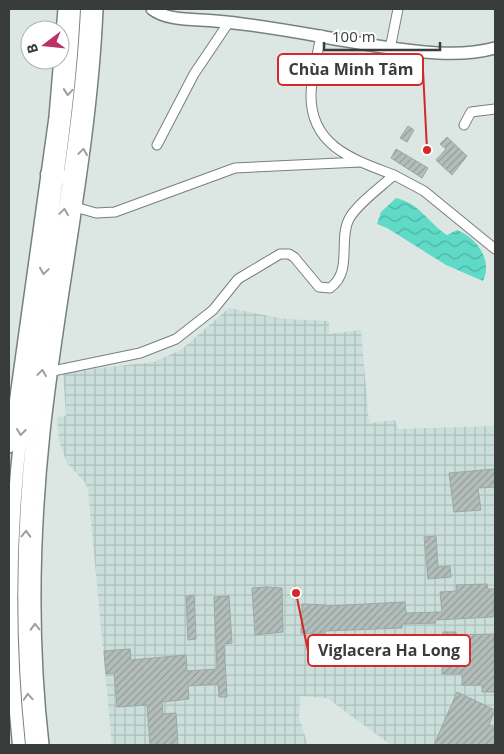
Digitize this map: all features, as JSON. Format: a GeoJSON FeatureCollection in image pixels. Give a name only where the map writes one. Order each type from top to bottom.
{"type":"FeatureCollection","features":[{"type":"Feature","properties":{"kind":"main road"},"geometry":{"type":"LineString","coordinates":[[32,745],[26,662],[24,589],[26,518],[63,177],[74,9]]}},
{"type":"Feature","properties":{"kind":"main road"},"geometry":{"type":"LineString","coordinates":[[19,745],[12,638],[13,522],[21,433],[63,177],[79,110],[87,9]]}},
{"type":"Feature","properties":{"kind":"street"},"geometry":{"type":"LineString","coordinates":[[43,745],[36,660],[34,587],[36,516],[75,207],[63,177],[55,117],[64,9]]}},
{"type":"Feature","properties":{"kind":"street"},"geometry":{"type":"LineString","coordinates":[[9,448],[63,177],[89,108],[97,9]]}},
{"type":"Feature","properties":{"kind":"street"},"geometry":{"type":"LineString","coordinates":[[152,9],[174,18],[229,22],[321,35],[390,49],[448,53],[473,53],[495,50]]}},
{"type":"Feature","properties":{"kind":"street"},"geometry":{"type":"LineString","coordinates":[[390,49],[398,9]]}},
{"type":"Feature","properties":{"kind":"street"},"geometry":{"type":"LineString","coordinates":[[158,145],[194,74],[229,22]]}},
{"type":"Feature","properties":{"kind":"street"},"geometry":{"type":"LineString","coordinates":[[321,35],[311,96],[315,117],[326,142],[360,162],[394,175],[424,191],[495,249]]}},
{"type":"Feature","properties":{"kind":"street"},"geometry":{"type":"LineString","coordinates":[[464,125],[471,112],[495,108]]}},
{"type":"Feature","properties":{"kind":"street"},"geometry":{"type":"LineString","coordinates":[[75,207],[96,213],[115,212],[234,168],[360,162]]}},
{"type":"Feature","properties":{"kind":"street"},"geometry":{"type":"LineString","coordinates":[[53,371],[140,353],[176,339],[213,310],[238,279],[280,254],[289,254],[294,257],[320,287],[330,288],[335,285],[342,272],[349,219],[394,175]]}},
{"type":"Feature","properties":{"kind":"shaded area"},"geometry":{"type":"Polygon","coordinates":[[[229,308],[285,319],[329,321],[329,334],[361,330],[369,423],[395,420],[398,429],[495,426],[495,745],[391,745],[327,698],[300,696],[299,718],[308,745],[112,745],[88,489],[84,481],[67,463],[59,441],[57,417],[66,416],[63,372],[154,362],[181,350],[229,308]]]}},
{"type":"Feature","properties":{"kind":"water"},"geometry":{"type":"Polygon","coordinates":[[[396,198],[412,204],[447,235],[457,230],[471,238],[481,251],[486,265],[483,281],[446,265],[387,228],[377,224],[381,212],[396,198]]]}},
{"type":"Feature","properties":{"kind":"building"},"geometry":{"type":"Polygon","coordinates":[[[408,126],[414,130],[407,142],[400,138],[408,126]]]}},
{"type":"Feature","properties":{"kind":"building"},"geometry":{"type":"Polygon","coordinates":[[[447,137],[467,156],[452,175],[436,160],[446,149],[440,144],[447,137]]]}},
{"type":"Feature","properties":{"kind":"building"},"geometry":{"type":"Polygon","coordinates":[[[396,149],[428,168],[422,178],[391,158],[396,149]]]}},
{"type":"Feature","properties":{"kind":"building"},"geometry":{"type":"Polygon","coordinates":[[[495,469],[495,487],[478,488],[481,510],[454,512],[449,473],[495,469]]]}},
{"type":"Feature","properties":{"kind":"building"},"geometry":{"type":"Polygon","coordinates":[[[436,536],[438,567],[450,566],[451,577],[428,579],[424,537],[436,536]]]}},
{"type":"Feature","properties":{"kind":"building"},"geometry":{"type":"Polygon","coordinates":[[[487,584],[488,589],[495,589],[493,617],[435,620],[436,623],[402,624],[402,628],[325,631],[325,634],[301,633],[302,604],[326,606],[405,602],[406,613],[442,612],[440,592],[457,591],[456,585],[487,584]]]}},
{"type":"Feature","properties":{"kind":"building"},"geometry":{"type":"Polygon","coordinates":[[[252,588],[282,588],[283,632],[255,635],[252,588]]]}},
{"type":"Feature","properties":{"kind":"building"},"geometry":{"type":"Polygon","coordinates":[[[194,595],[196,639],[188,640],[186,596],[194,595]]]}},
{"type":"Feature","properties":{"kind":"building"},"geometry":{"type":"Polygon","coordinates":[[[229,596],[232,643],[224,644],[227,697],[219,697],[218,684],[188,686],[189,699],[162,702],[163,714],[176,713],[178,745],[150,745],[147,705],[117,707],[114,673],[106,674],[104,651],[130,649],[131,660],[186,655],[187,671],[217,669],[214,597],[229,596]]]}},
{"type":"Feature","properties":{"kind":"building"},"geometry":{"type":"Polygon","coordinates":[[[443,632],[456,632],[456,635],[494,634],[495,692],[482,692],[482,685],[462,685],[462,674],[442,674],[443,632]]]}},
{"type":"Feature","properties":{"kind":"building"},"geometry":{"type":"Polygon","coordinates":[[[457,692],[495,710],[489,725],[495,728],[495,745],[434,745],[457,692]]]}},
{"type":"Feature","properties":{"kind":"place","name":"Chùa Minh Tâm"},"geometry":{"type":"Point","coordinates":[427,150]}},
{"type":"Feature","properties":{"kind":"place","name":"Viglacera Ha Long"},"geometry":{"type":"Point","coordinates":[296,593]}}]}
